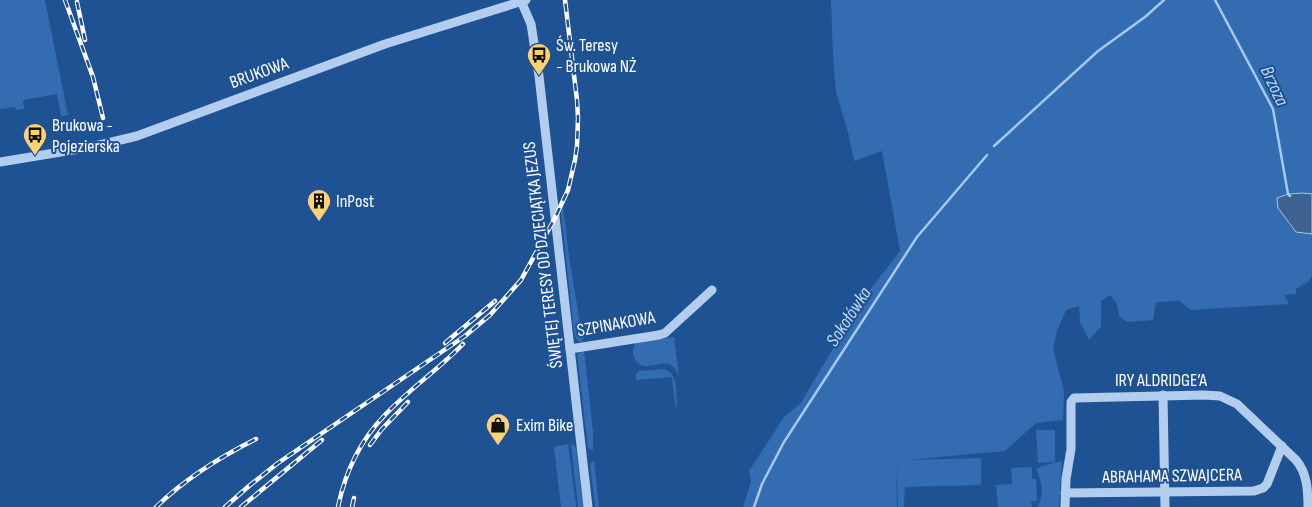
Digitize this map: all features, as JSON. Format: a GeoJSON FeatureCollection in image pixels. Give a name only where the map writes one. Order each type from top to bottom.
{"type":"FeatureCollection","features":[{"type":"Feature","properties":{"kind":"street","name":"BRUKOWA"},"geometry":{"type":"LineString","coordinates":[[0,162],[108,144],[137,136],[385,44],[523,1]]}},
{"type":"Feature","properties":{"kind":"street","name":"ŚWIĘTEJ TERESY OD DZIECIĄTKA JEZUS"},"geometry":{"type":"LineString","coordinates":[[523,1],[530,21],[535,48],[588,507]]}},
{"type":"Feature","properties":{"kind":"street","name":"SZPINAKOWA"},"geometry":{"type":"LineString","coordinates":[[570,349],[659,335],[670,329],[712,290]]}},
{"type":"Feature","properties":{"kind":"street"},"geometry":{"type":"LineString","coordinates":[[1163,395],[1165,507]]}},
{"type":"Feature","properties":{"kind":"street","name":"IRY ALDRIDGE’A"},"geometry":{"type":"LineString","coordinates":[[1065,493],[1071,450],[1070,402],[1072,399],[1076,397],[1210,395],[1229,399],[1245,410],[1298,463],[1304,472],[1308,490],[1308,507]]}},
{"type":"Feature","properties":{"kind":"street","name":"ABRAHAMA SZWAJCERA"},"geometry":{"type":"LineString","coordinates":[[1065,493],[1254,491],[1267,484],[1282,446]]}},
{"type":"Feature","properties":{"kind":"street"},"geometry":{"type":"LineString","coordinates":[[1065,493],[1065,507]]}},
{"type":"Feature","properties":{"kind":"shaded area"},"geometry":{"type":"Polygon","coordinates":[[[0,0],[45,0],[68,115],[61,116],[57,94],[23,100],[24,109],[16,110],[15,107],[0,109],[0,0]]]}},
{"type":"Feature","properties":{"kind":"shaded area"},"geometry":{"type":"Polygon","coordinates":[[[831,0],[1312,0],[1312,194],[1288,194],[1278,208],[1295,232],[1312,234],[1312,276],[1309,281],[1296,289],[1296,294],[1284,295],[1289,304],[1191,310],[1179,301],[1156,302],[1153,320],[1127,322],[1119,316],[1117,304],[1110,295],[1101,301],[1101,327],[1089,340],[1080,322],[1079,306],[1066,310],[1057,331],[1053,349],[1064,391],[1063,420],[1036,423],[1005,451],[907,460],[981,458],[981,485],[905,487],[904,507],[898,507],[896,460],[897,507],[743,507],[751,482],[749,471],[784,417],[800,404],[862,300],[900,251],[882,151],[854,161],[848,132],[836,92],[831,0]]]}},
{"type":"Feature","properties":{"kind":"shaded area"},"geometry":{"type":"Polygon","coordinates":[[[1288,194],[1312,194],[1312,234],[1296,232],[1278,208],[1277,198],[1288,194]]]}},
{"type":"Feature","properties":{"kind":"shaded area"},"geometry":{"type":"Polygon","coordinates":[[[563,207],[583,342],[578,341],[574,332],[561,212],[563,207]]]}},
{"type":"Feature","properties":{"kind":"shaded area"},"geometry":{"type":"Polygon","coordinates":[[[674,337],[679,376],[671,365],[641,365],[634,357],[633,350],[638,342],[674,337]]]}},
{"type":"Feature","properties":{"kind":"shaded area"},"geometry":{"type":"Polygon","coordinates":[[[584,350],[593,432],[593,451],[588,447],[577,355],[584,350]]]}},
{"type":"Feature","properties":{"kind":"shaded area"},"geometry":{"type":"Polygon","coordinates":[[[664,369],[672,374],[674,379],[677,405],[675,405],[672,377],[636,380],[636,374],[639,371],[664,369]]]}},
{"type":"Feature","properties":{"kind":"shaded area"},"geometry":{"type":"Polygon","coordinates":[[[1036,430],[1055,430],[1055,462],[1038,463],[1036,430]]]}},
{"type":"Feature","properties":{"kind":"shaded area"},"geometry":{"type":"Polygon","coordinates":[[[568,444],[576,507],[561,507],[554,447],[568,444]]]}},
{"type":"Feature","properties":{"kind":"shaded area"},"geometry":{"type":"Polygon","coordinates":[[[571,444],[576,448],[583,507],[578,507],[571,444]]]}},
{"type":"Feature","properties":{"kind":"shaded area"},"geometry":{"type":"Polygon","coordinates":[[[594,460],[599,507],[595,507],[590,464],[594,460]]]}},
{"type":"Feature","properties":{"kind":"shaded area"},"geometry":{"type":"Polygon","coordinates":[[[1062,461],[1059,507],[1037,507],[1040,502],[1042,488],[1036,469],[1062,461]]]}},
{"type":"Feature","properties":{"kind":"shaded area"},"geometry":{"type":"Polygon","coordinates":[[[1032,467],[1032,479],[1036,479],[1037,501],[1031,501],[1032,507],[998,507],[996,485],[1012,484],[1011,468],[1032,467]]]}},
{"type":"Feature","properties":{"kind":"waterway","name":"Sokołówka"},"geometry":{"type":"LineString","coordinates":[[994,146],[1098,51],[1145,17],[1164,0]]}},
{"type":"Feature","properties":{"kind":"waterway","name":"Brzoza"},"geometry":{"type":"LineString","coordinates":[[1215,0],[1273,109],[1288,194],[1290,196]]}},
{"type":"Feature","properties":{"kind":"waterway","name":"Sokołówka"},"geometry":{"type":"LineString","coordinates":[[754,507],[762,484],[784,442],[917,237],[987,155]]}},
{"type":"Feature","properties":{"kind":"railway"},"geometry":{"type":"LineString","coordinates":[[65,0],[93,77],[103,118]]}},
{"type":"Feature","properties":{"kind":"railway"},"geometry":{"type":"LineString","coordinates":[[225,507],[278,463],[465,336],[490,315],[521,280],[568,190],[575,160],[578,118],[577,100],[565,0]]}},
{"type":"Feature","properties":{"kind":"railway"},"geometry":{"type":"LineString","coordinates":[[77,2],[85,40]]}},
{"type":"Feature","properties":{"kind":"railway"},"geometry":{"type":"LineString","coordinates":[[445,343],[495,301]]}},
{"type":"Feature","properties":{"kind":"railway"},"geometry":{"type":"LineString","coordinates":[[338,507],[349,470],[375,426],[403,397],[463,344]]}},
{"type":"Feature","properties":{"kind":"railway"},"geometry":{"type":"LineString","coordinates":[[370,445],[382,429],[408,402]]}},
{"type":"Feature","properties":{"kind":"railway"},"geometry":{"type":"LineString","coordinates":[[156,507],[203,469],[256,439]]}},
{"type":"Feature","properties":{"kind":"railway"},"geometry":{"type":"LineString","coordinates":[[241,507],[322,440]]}},
{"type":"Feature","properties":{"kind":"railway"},"geometry":{"type":"LineString","coordinates":[[352,507],[354,498]]}},
{"type":"Feature","properties":{"kind":"place","name":"Św. Teresy - Brukowa NŻ"},"geometry":{"type":"Point","coordinates":[539,76]}},
{"type":"Feature","properties":{"kind":"place","name":"Brukowa - Pojezierska"},"geometry":{"type":"Point","coordinates":[35,156]}},
{"type":"Feature","properties":{"kind":"place","name":"InPost"},"geometry":{"type":"Point","coordinates":[319,222]}},
{"type":"Feature","properties":{"kind":"place","name":"Exim Bike"},"geometry":{"type":"Point","coordinates":[498,446]}}]}
